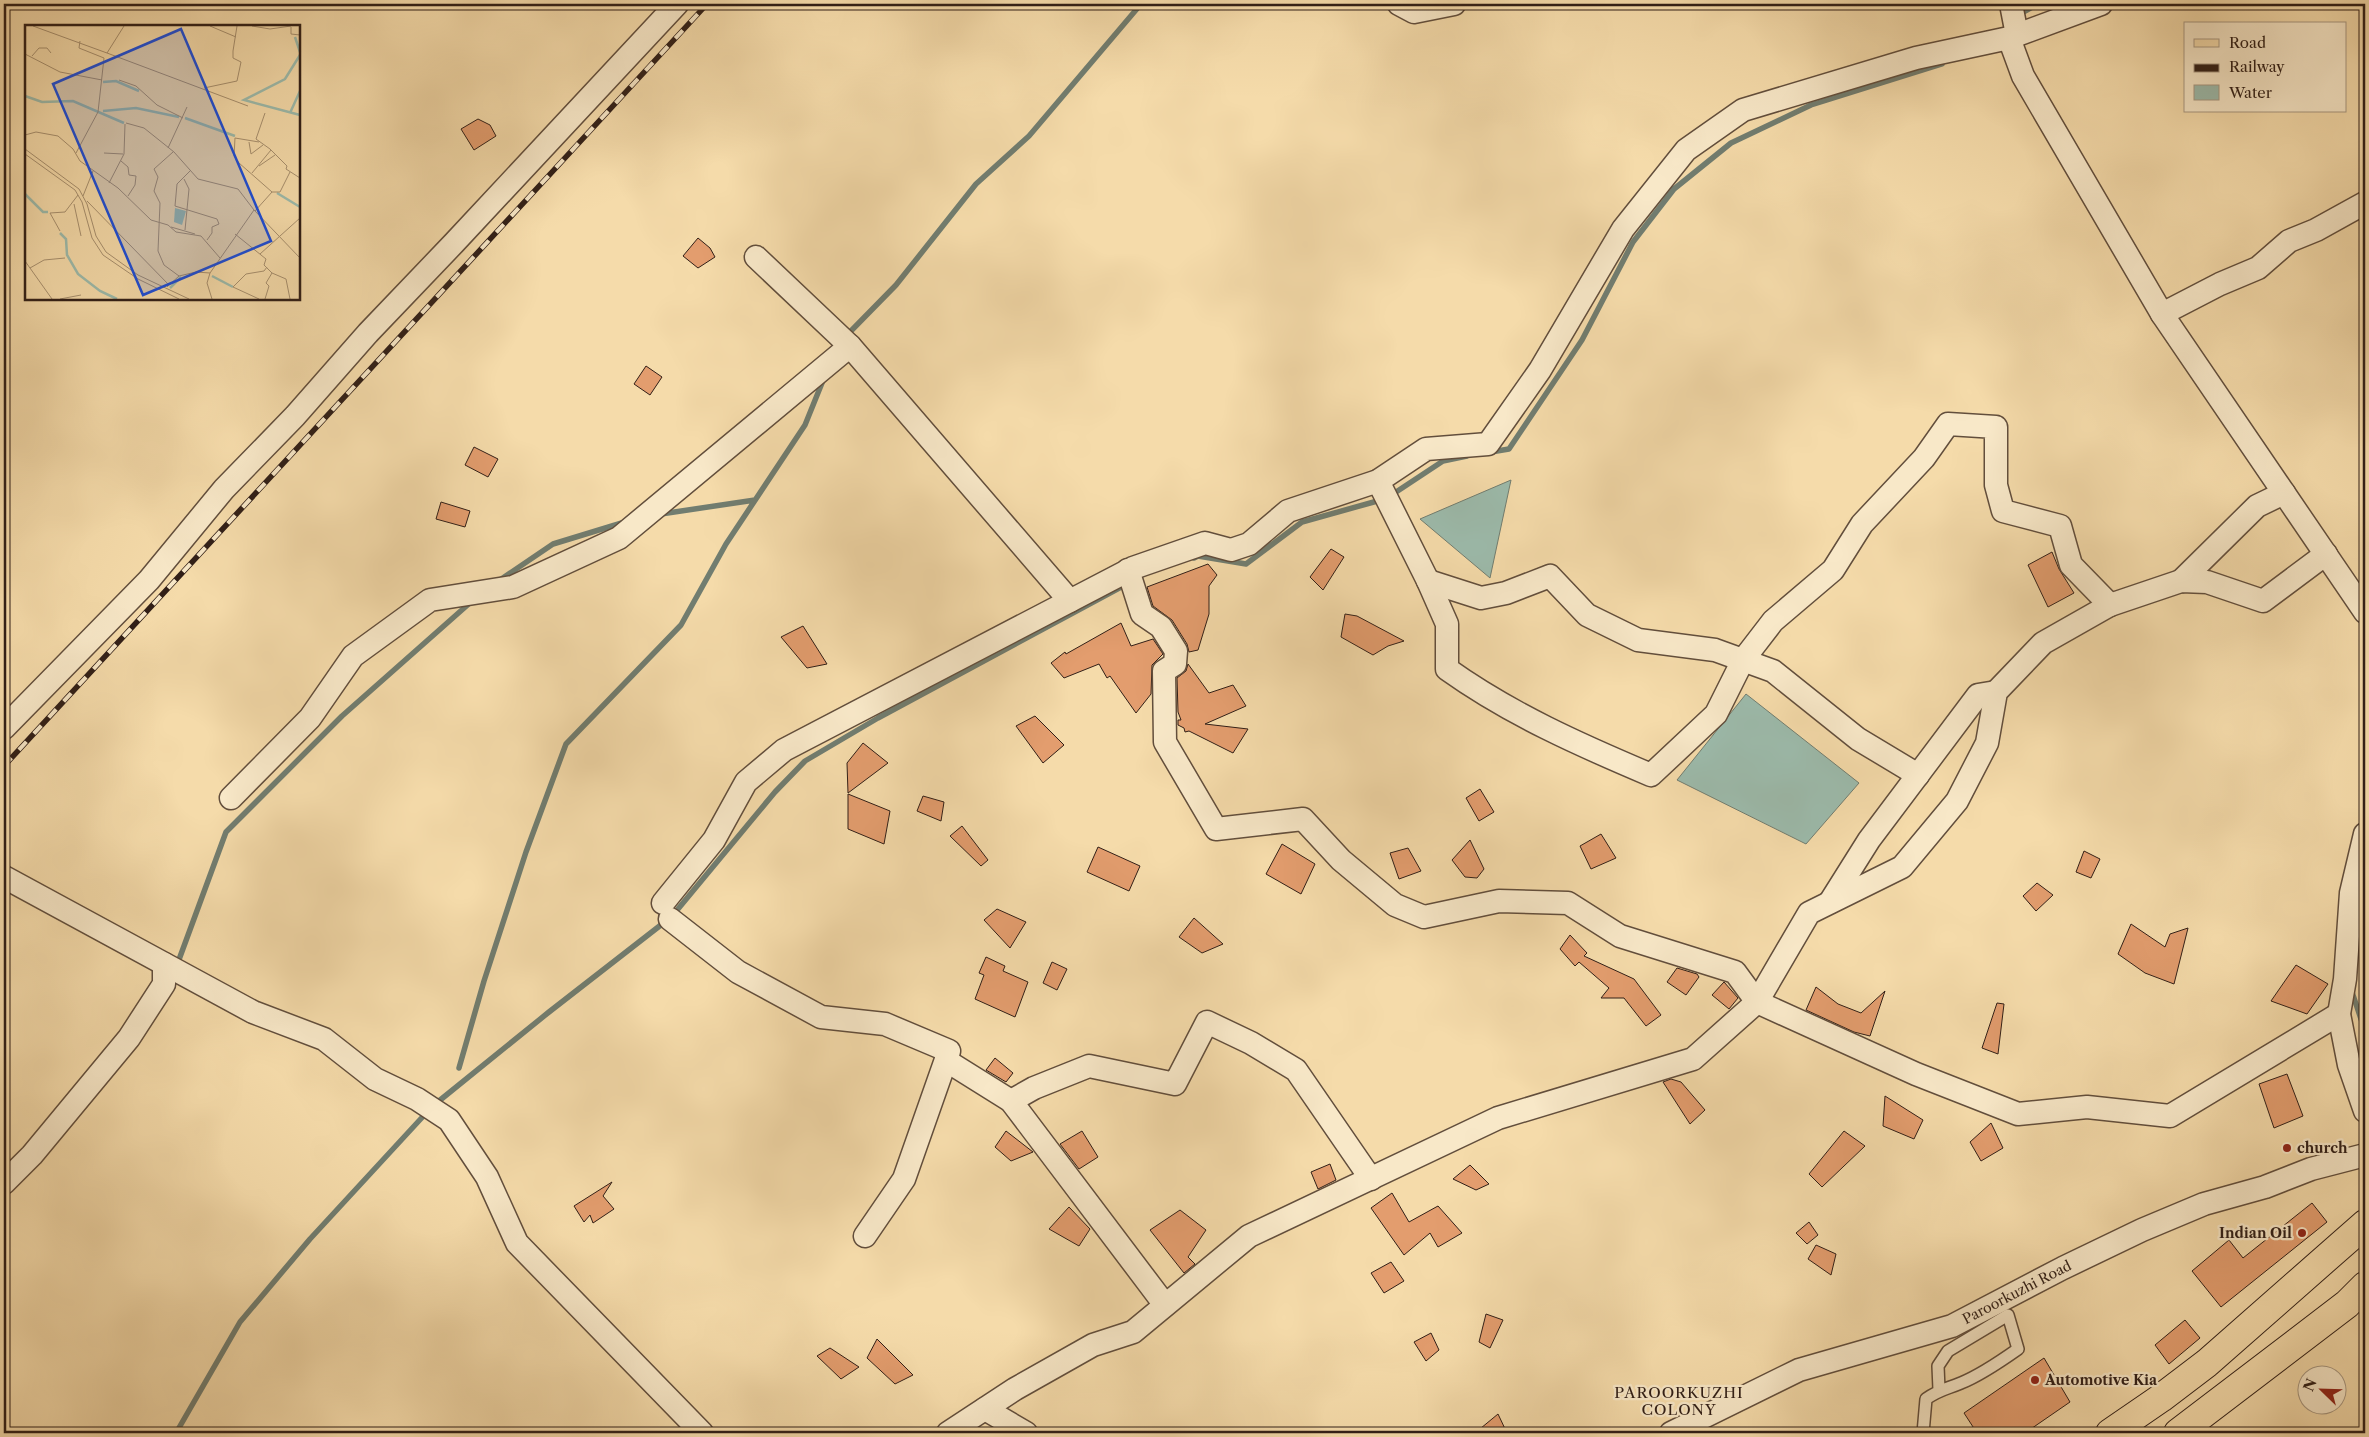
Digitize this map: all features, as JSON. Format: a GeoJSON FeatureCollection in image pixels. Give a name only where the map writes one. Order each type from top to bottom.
{"type":"FeatureCollection","features":[{"type":"Feature","properties":{"kind":"main road"},"geometry":{"type":"LineString","coordinates":[[2110,1433],[2207,1362],[2365,1224]]}},
{"type":"Feature","properties":{"kind":"main road"},"geometry":{"type":"LineString","coordinates":[[2178,1433],[2347,1304],[2365,1286]]}},
{"type":"Feature","properties":{"kind":"street"},"geometry":{"type":"LineString","coordinates":[[650,31],[656,4]]}},
{"type":"Feature","properties":{"kind":"street"},"geometry":{"type":"LineString","coordinates":[[4,728],[149,580],[224,489],[295,416],[368,333],[677,4]]}},
{"type":"Feature","properties":{"kind":"street"},"geometry":{"type":"LineString","coordinates":[[1398,4],[1414,12],[1454,4]]}},
{"type":"Feature","properties":{"kind":"street"},"geometry":{"type":"LineString","coordinates":[[2011,4],[2014,34],[2022,76],[2162,314],[2365,612]]}},
{"type":"Feature","properties":{"kind":"street"},"geometry":{"type":"LineString","coordinates":[[865,1236],[904,1179],[949,1051],[885,1024],[821,1017],[738,972],[666,911],[714,840],[746,782],[784,750],[1128,570],[1205,543],[1231,550],[1249,544],[1288,511],[1378,481],[1426,449],[1488,444],[1540,370],[1623,229],[1686,150],[1743,110],[1916,58],[2014,34],[2101,4]]}},
{"type":"Feature","properties":{"kind":"street"},"geometry":{"type":"LineString","coordinates":[[2162,314],[2220,284],[2258,268],[2289,241],[2316,230],[2365,203]]}},
{"type":"Feature","properties":{"kind":"street"},"geometry":{"type":"LineString","coordinates":[[756,257],[850,346],[1070,601]]}},
{"type":"Feature","properties":{"kind":"street"},"geometry":{"type":"LineString","coordinates":[[231,798],[310,718],[352,656],[430,600],[513,587],[619,538],[850,346]]}},
{"type":"Feature","properties":{"kind":"street"},"geometry":{"type":"LineString","coordinates":[[1378,481],[1428,581],[1447,624],[1447,669],[1484,695],[1587,748],[1651,775],[1716,714],[1743,660],[1773,621],[1833,570],[1862,524],[1924,458],[1948,424],[1996,427],[1996,485],[2003,511],[2060,526],[2071,565],[2110,605]]}},
{"type":"Feature","properties":{"kind":"street"},"geometry":{"type":"LineString","coordinates":[[2181,581],[2258,506],[2284,493]]}},
{"type":"Feature","properties":{"kind":"street"},"geometry":{"type":"LineString","coordinates":[[948,1433],[1093,1344],[1133,1332],[1250,1236],[1498,1118],[1693,1059],[1757,1002],[1809,913],[1902,867],[1957,800],[1987,743],[1996,692],[2043,643],[2110,605],[2181,581],[2207,582],[2263,601],[2326,554]]}},
{"type":"Feature","properties":{"kind":"street"},"geometry":{"type":"LineString","coordinates":[[1128,570],[1142,614],[1161,627],[1176,651],[1175,664],[1164,671],[1164,742],[1216,829],[1302,819],[1341,860],[1396,905],[1424,917],[1499,901],[1568,903],[1620,936],[1735,972],[1757,1002],[1916,1074],[2018,1114],[2087,1107],[2170,1116],[2340,1014]]}},
{"type":"Feature","properties":{"kind":"street"},"geometry":{"type":"LineString","coordinates":[[1428,581],[1481,598],[1506,593],[1550,576],[1587,615],[1638,640],[1715,650],[1773,671],[1858,739],[1918,776]]}},
{"type":"Feature","properties":{"kind":"street"},"geometry":{"type":"LineString","coordinates":[[1830,902],[1869,840],[1978,695],[1996,692]]}},
{"type":"Feature","properties":{"kind":"street"},"geometry":{"type":"LineString","coordinates":[[2365,834],[2351,894],[2345,979],[2340,1014],[2349,1065],[2365,1111]]}},
{"type":"Feature","properties":{"kind":"street"},"geometry":{"type":"LineString","coordinates":[[4,877],[253,1012],[324,1039],[375,1079],[420,1101],[449,1120],[487,1177],[517,1243],[702,1433]]}},
{"type":"Feature","properties":{"kind":"street"},"geometry":{"type":"LineString","coordinates":[[4,1183],[32,1155],[129,1038],[164,984],[164,964]]}},
{"type":"Feature","properties":{"kind":"street"},"geometry":{"type":"LineString","coordinates":[[1011,1101],[1034,1088],[1089,1066],[1175,1084],[1207,1022],[1251,1043],[1296,1070],[1371,1179]]}},
{"type":"Feature","properties":{"kind":"street"},"geometry":{"type":"LineString","coordinates":[[947,1061],[1011,1101],[1165,1305]]}},
{"type":"Feature","properties":{"kind":"street","name":"Paroorkuzhi Road"},"geometry":{"type":"LineString","coordinates":[[1671,1433],[1799,1370],[1952,1326],[2142,1230],[2204,1204],[2265,1187],[2311,1169],[2365,1155]]}},
{"type":"Feature","properties":{"kind":"street"},"geometry":{"type":"LineString","coordinates":[[985,1409],[1026,1433]]}},
{"type":"Feature","properties":{"kind":"lane"},"geometry":{"type":"LineString","coordinates":[[1923,1433],[1926,1399],[1939,1390],[1962,1383],[2000,1362],[2018,1348],[2008,1315],[1948,1351],[1938,1366],[1939,1390]]}},
{"type":"Feature","properties":{"kind":"water"},"geometry":{"type":"Polygon","coordinates":[[[1511,480],[1490,578],[1420,519],[1511,480]]]}},
{"type":"Feature","properties":{"kind":"water"},"geometry":{"type":"Polygon","coordinates":[[[1746,694],[1859,783],[1806,844],[1677,780],[1746,694]]]}},
{"type":"Feature","properties":{"kind":"building"},"geometry":{"type":"Polygon","coordinates":[[[478,119],[490,125],[496,136],[474,150],[461,129],[478,119]]]}},
{"type":"Feature","properties":{"kind":"building"},"geometry":{"type":"Polygon","coordinates":[[[698,238],[710,248],[715,257],[698,268],[683,256],[698,238]]]}},
{"type":"Feature","properties":{"kind":"building"},"geometry":{"type":"Polygon","coordinates":[[[646,366],[662,377],[650,395],[634,384],[646,366]]]}},
{"type":"Feature","properties":{"kind":"building"},"geometry":{"type":"Polygon","coordinates":[[[474,447],[498,459],[488,477],[465,465],[474,447]]]}},
{"type":"Feature","properties":{"kind":"building"},"geometry":{"type":"Polygon","coordinates":[[[441,502],[470,511],[465,527],[436,519],[441,502]]]}},
{"type":"Feature","properties":{"kind":"building"},"geometry":{"type":"Polygon","coordinates":[[[1331,549],[1344,557],[1323,590],[1310,577],[1331,549]]]}},
{"type":"Feature","properties":{"kind":"building"},"geometry":{"type":"Polygon","coordinates":[[[2052,552],[2059,569],[2074,593],[2048,607],[2028,565],[2052,552]]]}},
{"type":"Feature","properties":{"kind":"building"},"geometry":{"type":"Polygon","coordinates":[[[1208,564],[1217,575],[1209,586],[1209,614],[1198,650],[1189,652],[1187,644],[1172,620],[1153,606],[1147,587],[1208,564]]]}},
{"type":"Feature","properties":{"kind":"building"},"geometry":{"type":"Polygon","coordinates":[[[1345,614],[1357,616],[1404,641],[1388,646],[1373,655],[1341,637],[1345,614]]]}},
{"type":"Feature","properties":{"kind":"building"},"geometry":{"type":"Polygon","coordinates":[[[1121,623],[1131,646],[1153,639],[1163,654],[1152,665],[1151,694],[1136,713],[1110,676],[1107,678],[1099,664],[1064,678],[1051,663],[1065,652],[1066,654],[1121,623]]]}},
{"type":"Feature","properties":{"kind":"building"},"geometry":{"type":"Polygon","coordinates":[[[803,626],[827,664],[807,668],[781,637],[803,626]]]}},
{"type":"Feature","properties":{"kind":"building"},"geometry":{"type":"Polygon","coordinates":[[[1188,664],[1209,693],[1233,685],[1246,706],[1205,724],[1248,729],[1233,753],[1189,731],[1185,732],[1184,728],[1178,725],[1178,720],[1181,720],[1178,712],[1177,678],[1186,671],[1188,664]]]}},
{"type":"Feature","properties":{"kind":"building"},"geometry":{"type":"Polygon","coordinates":[[[1035,716],[1064,745],[1043,763],[1016,726],[1035,716]]]}},
{"type":"Feature","properties":{"kind":"building"},"geometry":{"type":"Polygon","coordinates":[[[863,743],[888,763],[848,793],[847,763],[863,743]]]}},
{"type":"Feature","properties":{"kind":"building"},"geometry":{"type":"Polygon","coordinates":[[[1480,789],[1494,812],[1479,821],[1466,798],[1480,789]]]}},
{"type":"Feature","properties":{"kind":"building"},"geometry":{"type":"Polygon","coordinates":[[[848,794],[890,811],[884,844],[848,829],[848,794]]]}},
{"type":"Feature","properties":{"kind":"building"},"geometry":{"type":"Polygon","coordinates":[[[923,796],[944,802],[941,821],[917,811],[923,796]]]}},
{"type":"Feature","properties":{"kind":"building"},"geometry":{"type":"Polygon","coordinates":[[[962,826],[988,860],[981,866],[950,836],[962,826]]]}},
{"type":"Feature","properties":{"kind":"building"},"geometry":{"type":"Polygon","coordinates":[[[1601,834],[1616,858],[1591,869],[1580,846],[1601,834]]]}},
{"type":"Feature","properties":{"kind":"building"},"geometry":{"type":"Polygon","coordinates":[[[1470,840],[1484,869],[1477,878],[1465,877],[1452,860],[1470,840]]]}},
{"type":"Feature","properties":{"kind":"building"},"geometry":{"type":"Polygon","coordinates":[[[1282,844],[1315,864],[1301,894],[1266,874],[1282,844]]]}},
{"type":"Feature","properties":{"kind":"building"},"geometry":{"type":"Polygon","coordinates":[[[1098,847],[1140,866],[1129,891],[1087,872],[1098,847]]]}},
{"type":"Feature","properties":{"kind":"building"},"geometry":{"type":"Polygon","coordinates":[[[1408,848],[1421,871],[1399,879],[1390,853],[1408,848]]]}},
{"type":"Feature","properties":{"kind":"building"},"geometry":{"type":"Polygon","coordinates":[[[2084,851],[2100,859],[2091,878],[2076,872],[2084,851]]]}},
{"type":"Feature","properties":{"kind":"building"},"geometry":{"type":"Polygon","coordinates":[[[2037,883],[2053,895],[2036,911],[2023,896],[2037,883]]]}},
{"type":"Feature","properties":{"kind":"building"},"geometry":{"type":"Polygon","coordinates":[[[997,909],[1026,922],[1010,948],[984,920],[997,909]]]}},
{"type":"Feature","properties":{"kind":"building"},"geometry":{"type":"Polygon","coordinates":[[[1194,918],[1223,944],[1202,953],[1179,937],[1194,918]]]}},
{"type":"Feature","properties":{"kind":"building"},"geometry":{"type":"Polygon","coordinates":[[[2131,924],[2165,947],[2170,934],[2188,928],[2174,984],[2145,973],[2118,954],[2131,924]]]}},
{"type":"Feature","properties":{"kind":"building"},"geometry":{"type":"Polygon","coordinates":[[[1570,935],[1587,953],[1584,956],[1634,979],[1661,1015],[1646,1026],[1624,998],[1601,998],[1609,988],[1579,962],[1575,966],[1560,949],[1570,935]]]}},
{"type":"Feature","properties":{"kind":"building"},"geometry":{"type":"Polygon","coordinates":[[[986,957],[1005,966],[1003,971],[1028,982],[1015,1017],[975,999],[984,975],[979,973],[986,957]]]}},
{"type":"Feature","properties":{"kind":"building"},"geometry":{"type":"Polygon","coordinates":[[[1052,962],[1067,969],[1057,990],[1043,983],[1052,962]]]}},
{"type":"Feature","properties":{"kind":"building"},"geometry":{"type":"Polygon","coordinates":[[[2296,965],[2328,984],[2307,1014],[2271,1001],[2296,965]]]}},
{"type":"Feature","properties":{"kind":"building"},"geometry":{"type":"Polygon","coordinates":[[[1677,968],[1697,974],[1699,977],[1686,995],[1667,982],[1677,968]]]}},
{"type":"Feature","properties":{"kind":"building"},"geometry":{"type":"Polygon","coordinates":[[[1724,982],[1738,998],[1729,1009],[1712,995],[1724,982]]]}},
{"type":"Feature","properties":{"kind":"building"},"geometry":{"type":"Polygon","coordinates":[[[1816,987],[1838,1004],[1861,1013],[1885,991],[1870,1036],[1854,1032],[1806,1010],[1816,987]]]}},
{"type":"Feature","properties":{"kind":"building"},"geometry":{"type":"Polygon","coordinates":[[[1997,1003],[2004,1004],[1998,1054],[1982,1048],[1997,1003]]]}},
{"type":"Feature","properties":{"kind":"building"},"geometry":{"type":"Polygon","coordinates":[[[995,1058],[1013,1073],[1006,1082],[986,1070],[995,1058]]]}},
{"type":"Feature","properties":{"kind":"building"},"geometry":{"type":"Polygon","coordinates":[[[2287,1074],[2303,1116],[2274,1128],[2259,1084],[2287,1074]]]}},
{"type":"Feature","properties":{"kind":"building"},"geometry":{"type":"Polygon","coordinates":[[[1671,1079],[1681,1082],[1705,1110],[1690,1124],[1663,1082],[1671,1079]]]}},
{"type":"Feature","properties":{"kind":"building"},"geometry":{"type":"Polygon","coordinates":[[[1885,1096],[1923,1120],[1914,1139],[1883,1126],[1885,1096]]]}},
{"type":"Feature","properties":{"kind":"building"},"geometry":{"type":"Polygon","coordinates":[[[1991,1123],[2003,1148],[1981,1161],[1970,1142],[1991,1123]]]}},
{"type":"Feature","properties":{"kind":"building"},"geometry":{"type":"Polygon","coordinates":[[[1006,1131],[1033,1152],[1011,1161],[995,1147],[1006,1131]]]}},
{"type":"Feature","properties":{"kind":"building"},"geometry":{"type":"Polygon","coordinates":[[[1082,1131],[1098,1157],[1079,1169],[1060,1144],[1082,1131]]]}},
{"type":"Feature","properties":{"kind":"building"},"geometry":{"type":"Polygon","coordinates":[[[1844,1131],[1865,1146],[1822,1187],[1809,1174],[1844,1131]]]}},
{"type":"Feature","properties":{"kind":"building"},"geometry":{"type":"Polygon","coordinates":[[[1330,1164],[1336,1180],[1318,1189],[1311,1172],[1330,1164]]]}},
{"type":"Feature","properties":{"kind":"building"},"geometry":{"type":"Polygon","coordinates":[[[1470,1165],[1489,1184],[1476,1190],[1453,1179],[1470,1165]]]}},
{"type":"Feature","properties":{"kind":"building"},"geometry":{"type":"Polygon","coordinates":[[[612,1182],[603,1196],[614,1209],[593,1223],[590,1215],[584,1222],[574,1206],[612,1182]]]}},
{"type":"Feature","properties":{"kind":"building"},"geometry":{"type":"Polygon","coordinates":[[[1392,1193],[1409,1222],[1438,1206],[1462,1233],[1438,1247],[1430,1233],[1404,1255],[1371,1208],[1392,1193]]]}},
{"type":"Feature","properties":{"kind":"building"},"geometry":{"type":"Polygon","coordinates":[[[2312,1203],[2327,1222],[2221,1307],[2192,1271],[2229,1240],[2243,1258],[2312,1203]]]}},
{"type":"Feature","properties":{"kind":"building"},"geometry":{"type":"Polygon","coordinates":[[[1069,1207],[1090,1229],[1079,1246],[1049,1229],[1069,1207]]]}},
{"type":"Feature","properties":{"kind":"building"},"geometry":{"type":"Polygon","coordinates":[[[1180,1210],[1206,1230],[1188,1257],[1195,1264],[1184,1273],[1150,1230],[1180,1210]]]}},
{"type":"Feature","properties":{"kind":"building"},"geometry":{"type":"Polygon","coordinates":[[[1809,1222],[1818,1235],[1807,1244],[1796,1233],[1809,1222]]]}},
{"type":"Feature","properties":{"kind":"building"},"geometry":{"type":"Polygon","coordinates":[[[1816,1245],[1836,1254],[1831,1275],[1808,1259],[1816,1245]]]}},
{"type":"Feature","properties":{"kind":"building"},"geometry":{"type":"Polygon","coordinates":[[[1391,1262],[1404,1281],[1384,1293],[1371,1273],[1391,1262]]]}},
{"type":"Feature","properties":{"kind":"building"},"geometry":{"type":"Polygon","coordinates":[[[1486,1314],[1503,1320],[1490,1348],[1479,1342],[1486,1314]]]}},
{"type":"Feature","properties":{"kind":"building"},"geometry":{"type":"Polygon","coordinates":[[[2185,1320],[2200,1338],[2169,1364],[2155,1345],[2185,1320]]]}},
{"type":"Feature","properties":{"kind":"building"},"geometry":{"type":"Polygon","coordinates":[[[1431,1333],[1439,1350],[1426,1361],[1414,1342],[1431,1333]]]}},
{"type":"Feature","properties":{"kind":"building"},"geometry":{"type":"Polygon","coordinates":[[[877,1339],[913,1375],[895,1384],[867,1358],[877,1339]]]}},
{"type":"Feature","properties":{"kind":"building"},"geometry":{"type":"Polygon","coordinates":[[[830,1348],[859,1367],[841,1379],[817,1356],[830,1348]]]}},
{"type":"Feature","properties":{"kind":"building","name":"Automotive Kia"},"geometry":{"type":"Polygon","coordinates":[[[2044,1358],[2070,1402],[2025,1433],[1977,1433],[1964,1413],[2044,1358]]]}},
{"type":"Feature","properties":{"kind":"building"},"geometry":{"type":"Polygon","coordinates":[[[1498,1414],[1507,1433],[1475,1433],[1498,1414]]]}},
{"type":"Feature","properties":{"kind":"waterway"},"geometry":{"type":"LineString","coordinates":[[847,335],[896,285],[976,184],[1029,136],[1141,4]]}},
{"type":"Feature","properties":{"kind":"waterway"},"geometry":{"type":"LineString","coordinates":[[2018,15],[2038,4]]}},
{"type":"Feature","properties":{"kind":"waterway"},"geometry":{"type":"LineString","coordinates":[[1491,452],[1509,449],[1582,340],[1633,242],[1674,189],[1731,143],[1811,105],[1942,64]]}},
{"type":"Feature","properties":{"kind":"waterway"},"geometry":{"type":"LineString","coordinates":[[459,1068],[484,981],[526,852],[566,744],[681,625],[726,544],[805,425],[824,378]]}},
{"type":"Feature","properties":{"kind":"waterway"},"geometry":{"type":"LineString","coordinates":[[1390,496],[1443,461],[1467,456]]}},
{"type":"Feature","properties":{"kind":"waterway"},"geometry":{"type":"LineString","coordinates":[[661,514],[755,500]]}},
{"type":"Feature","properties":{"kind":"waterway"},"geometry":{"type":"LineString","coordinates":[[1194,558],[1198,556],[1246,564],[1302,522],[1381,500]]}},
{"type":"Feature","properties":{"kind":"waterway"},"geometry":{"type":"LineString","coordinates":[[497,582],[553,544],[625,522]]}},
{"type":"Feature","properties":{"kind":"waterway"},"geometry":{"type":"LineString","coordinates":[[673,915],[775,792],[805,761],[878,718],[1123,586]]}},
{"type":"Feature","properties":{"kind":"waterway"},"geometry":{"type":"LineString","coordinates":[[177,965],[226,832],[342,716],[472,601]]}},
{"type":"Feature","properties":{"kind":"waterway"},"geometry":{"type":"LineString","coordinates":[[2359,941],[2365,888]]}},
{"type":"Feature","properties":{"kind":"waterway"},"geometry":{"type":"LineString","coordinates":[[434,1105],[666,921]]}},
{"type":"Feature","properties":{"kind":"waterway"},"geometry":{"type":"LineString","coordinates":[[2352,992],[2365,1031]]}},
{"type":"Feature","properties":{"kind":"waterway"},"geometry":{"type":"LineString","coordinates":[[176,1433],[240,1322],[310,1239],[428,1111]]}},
{"type":"Feature","properties":{"kind":"railway"},"geometry":{"type":"LineString","coordinates":[[4,766],[707,4]]}},
{"type":"Feature","properties":{"kind":"place","name":"church"},"geometry":{"type":"Point","coordinates":[2287,1148]}},
{"type":"Feature","properties":{"kind":"place","name":"Indian Oil"},"geometry":{"type":"Point","coordinates":[2302,1233]}},
{"type":"Feature","properties":{"kind":"place","name":"Automotive Kia"},"geometry":{"type":"Point","coordinates":[2035,1380]}},
{"type":"Feature","properties":{"kind":"district","name":"PAROORKUZHI COLONY"},"geometry":{"type":"Point","coordinates":[1679,1402]}}]}
